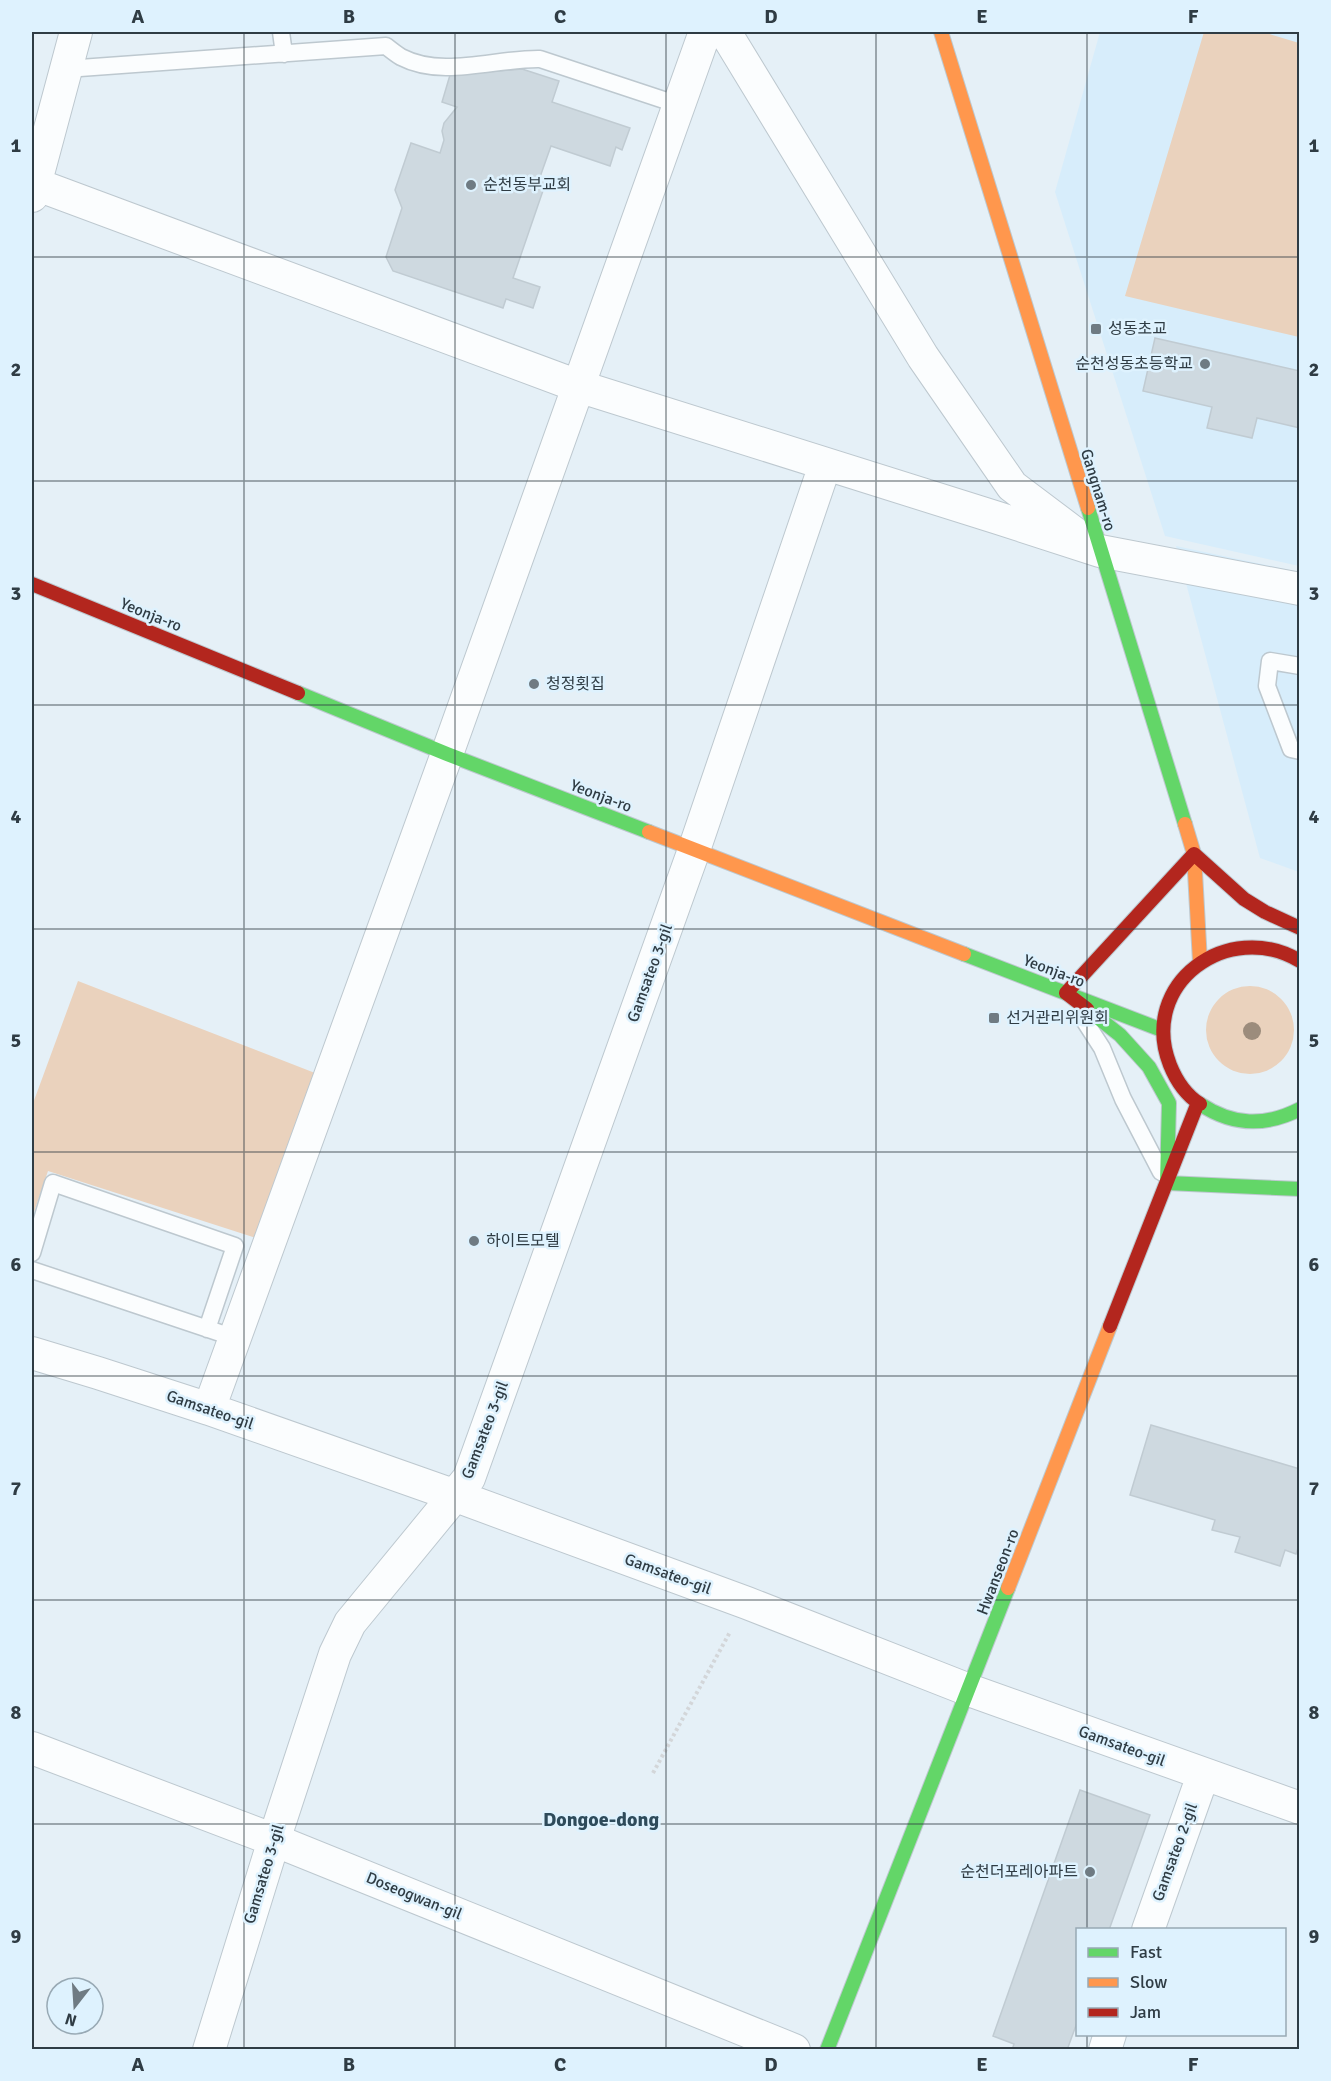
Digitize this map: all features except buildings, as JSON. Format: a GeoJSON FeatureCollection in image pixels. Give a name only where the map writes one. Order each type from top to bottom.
{"type":"FeatureCollection","features":[{"type":"Feature","properties":{"kind":"main road","name":"Gangnam-ro"},"geometry":{"type":"LineString","coordinates":[[941,32],[1194,854],[1200,962]]}},
{"type":"Feature","properties":{"kind":"main road","name":"Yeonja-ro"},"geometry":{"type":"LineString","coordinates":[[32,584],[447,754],[1162,1030]]}},
{"type":"Feature","properties":{"kind":"main road"},"geometry":{"type":"LineString","coordinates":[[32,599],[88,607]]}},
{"type":"Feature","properties":{"kind":"main road"},"geometry":{"type":"LineString","coordinates":[[1297,924],[1265,912],[1244,898],[1194,854],[1066,993],[1120,1035],[1149,1067],[1169,1103],[1167,1183],[1299,1189]]}},
{"type":"Feature","properties":{"kind":"main road"},"geometry":{"type":"LineString","coordinates":[[1299,961],[1292,955],[1269,948],[1246,946],[1223,950],[1200,962],[1181,980],[1168,1003],[1162,1030],[1166,1058],[1178,1084],[1197,1105],[1221,1118],[1248,1124],[1276,1120],[1299,1109]]}},
{"type":"Feature","properties":{"kind":"main road","name":"Hwanseon-ro"},"geometry":{"type":"LineString","coordinates":[[827,2049],[1197,1105]]}},
{"type":"Feature","properties":{"kind":"street"},"geometry":{"type":"LineString","coordinates":[[76,32],[33,190],[578,386],[825,465],[1100,551],[1299,589]]}},
{"type":"Feature","properties":{"kind":"street"},"geometry":{"type":"LineString","coordinates":[[209,1409],[221,1333],[447,754],[705,32]]}},
{"type":"Feature","properties":{"kind":"street"},"geometry":{"type":"LineString","coordinates":[[725,32],[923,357],[1012,486],[1100,551]]}},
{"type":"Feature","properties":{"kind":"street","name":"Gamsateo 3-gil"},"geometry":{"type":"LineString","coordinates":[[209,2049],[335,1654],[350,1623],[469,1478],[694,850],[825,465]]}},
{"type":"Feature","properties":{"kind":"street","name":"Gamsateo-gil"},"geometry":{"type":"LineString","coordinates":[[32,1353],[209,1409],[456,1496],[747,1602],[969,1690],[1299,1808]]}},
{"type":"Feature","properties":{"kind":"street","name":"Doseogwan-gil"},"geometry":{"type":"LineString","coordinates":[[32,1748],[274,1840],[794,2049]]}},
{"type":"Feature","properties":{"kind":"street","name":"Gamsateo 2-gil"},"geometry":{"type":"LineString","coordinates":[[1148,1928],[1203,1775]]}},
{"type":"Feature","properties":{"kind":"lane"},"geometry":{"type":"LineString","coordinates":[[281,32],[284,54]]}},
{"type":"Feature","properties":{"kind":"lane"},"geometry":{"type":"LineString","coordinates":[[66,69],[386,46],[402,57],[428,66],[466,66],[520,59],[540,59],[679,105]]}},
{"type":"Feature","properties":{"kind":"lane"},"geometry":{"type":"LineString","coordinates":[[1299,666],[1270,661],[1267,686],[1291,749],[1299,751]]}},
{"type":"Feature","properties":{"kind":"lane"},"geometry":{"type":"LineString","coordinates":[[1258,947],[1297,924]]}},
{"type":"Feature","properties":{"kind":"lane"},"geometry":{"type":"LineString","coordinates":[[1066,993],[1102,1048],[1123,1099],[1167,1183]]}},
{"type":"Feature","properties":{"kind":"lane"},"geometry":{"type":"LineString","coordinates":[[32,1252],[53,1184],[235,1246],[221,1333],[32,1270]]}},
{"type":"Feature","properties":{"kind":"path"},"geometry":{"type":"LineString","coordinates":[[653,1773],[747,1602]]}},
{"type":"Feature","properties":{"kind":"shaded area","name":"순천성동초등학교"},"geometry":{"type":"Polygon","coordinates":[[[1100,32],[1299,32],[1299,566],[1165,536],[1055,192],[1100,32]]]}},
{"type":"Feature","properties":{"kind":"shaded area"},"geometry":{"type":"Polygon","coordinates":[[[1204,32],[1263,32],[1299,43],[1299,337],[1125,296],[1204,32]]]}},
{"type":"Feature","properties":{"kind":"shaded area"},"geometry":{"type":"Polygon","coordinates":[[[1176,546],[1299,572],[1299,872],[1260,858],[1176,546]]]}},
{"type":"Feature","properties":{"kind":"shaded area"},"geometry":{"type":"Polygon","coordinates":[[[78,981],[315,1073],[259,1239],[48,1171],[32,1218],[32,1106],[78,981]]]}},
{"type":"Feature","properties":{"kind":"shaded area"},"geometry":{"type":"Polygon","coordinates":[[[1250,986],[1275,993],[1287,1005],[1294,1030],[1287,1055],[1275,1067],[1250,1074],[1225,1067],[1213,1055],[1206,1030],[1213,1005],[1225,993],[1250,986]]]}},
{"type":"Feature","properties":{"kind":"traffic: fast"},"geometry":{"type":"LineString","coordinates":[[1088,508],[1185,824]]}},
{"type":"Feature","properties":{"kind":"traffic: fast"},"geometry":{"type":"LineString","coordinates":[[298,693],[447,754],[649,832]]}},
{"type":"Feature","properties":{"kind":"traffic: fast"},"geometry":{"type":"LineString","coordinates":[[964,954],[1162,1030]]}},
{"type":"Feature","properties":{"kind":"traffic: fast"},"geometry":{"type":"LineString","coordinates":[[1087,1009],[1120,1035],[1149,1067],[1169,1103],[1167,1183],[1300,1189]]}},
{"type":"Feature","properties":{"kind":"traffic: fast"},"geometry":{"type":"LineString","coordinates":[[1200,1104],[1225,1117],[1249,1122],[1274,1119],[1300,1109]]}},
{"type":"Feature","properties":{"kind":"traffic: fast"},"geometry":{"type":"LineString","coordinates":[[827,2050],[1008,1588]]}},
{"type":"Feature","properties":{"kind":"traffic: slow"},"geometry":{"type":"LineString","coordinates":[[941,32],[1088,508]]}},
{"type":"Feature","properties":{"kind":"traffic: slow"},"geometry":{"type":"LineString","coordinates":[[1185,824],[1194,854],[1200,962]]}},
{"type":"Feature","properties":{"kind":"traffic: slow"},"geometry":{"type":"LineString","coordinates":[[649,832],[964,954]]}},
{"type":"Feature","properties":{"kind":"traffic: slow"},"geometry":{"type":"LineString","coordinates":[[1008,1588],[1110,1326]]}},
{"type":"Feature","properties":{"kind":"traffic: jam"},"geometry":{"type":"LineString","coordinates":[[32,584],[298,693]]}},
{"type":"Feature","properties":{"kind":"traffic: jam"},"geometry":{"type":"LineString","coordinates":[[1087,1009],[1066,993],[1194,854],[1244,899],[1265,912],[1300,928]]}},
{"type":"Feature","properties":{"kind":"traffic: jam"},"geometry":{"type":"LineString","coordinates":[[1200,1104],[1186,1092],[1175,1076],[1163,1036],[1167,1009],[1178,985],[1196,966],[1219,954],[1245,948],[1272,950],[1300,961]]}},
{"type":"Feature","properties":{"kind":"traffic: jam"},"geometry":{"type":"LineString","coordinates":[[1110,1326],[1197,1105]]}},
{"type":"Feature","properties":{"kind":"place","name":"순천동부교회"},"geometry":{"type":"Point","coordinates":[471,185]}},
{"type":"Feature","properties":{"kind":"place","name":"성동초교"},"geometry":{"type":"Point","coordinates":[1096,329]}},
{"type":"Feature","properties":{"kind":"place","name":"순천성동초등학교"},"geometry":{"type":"Point","coordinates":[1205,364]}},
{"type":"Feature","properties":{"kind":"place","name":"청정횟집"},"geometry":{"type":"Point","coordinates":[534,684]}},
{"type":"Feature","properties":{"kind":"place","name":"선거관리위원회"},"geometry":{"type":"Point","coordinates":[994,1018]}},
{"type":"Feature","properties":{"kind":"place","name":"하이트모텔"},"geometry":{"type":"Point","coordinates":[474,1241]}},
{"type":"Feature","properties":{"kind":"place","name":"순천더포레아파트"},"geometry":{"type":"Point","coordinates":[1090,1872]}},
{"type":"Feature","properties":{"kind":"district","name":"Dongoe-dong"},"geometry":{"type":"Point","coordinates":[601,1819]}}]}
